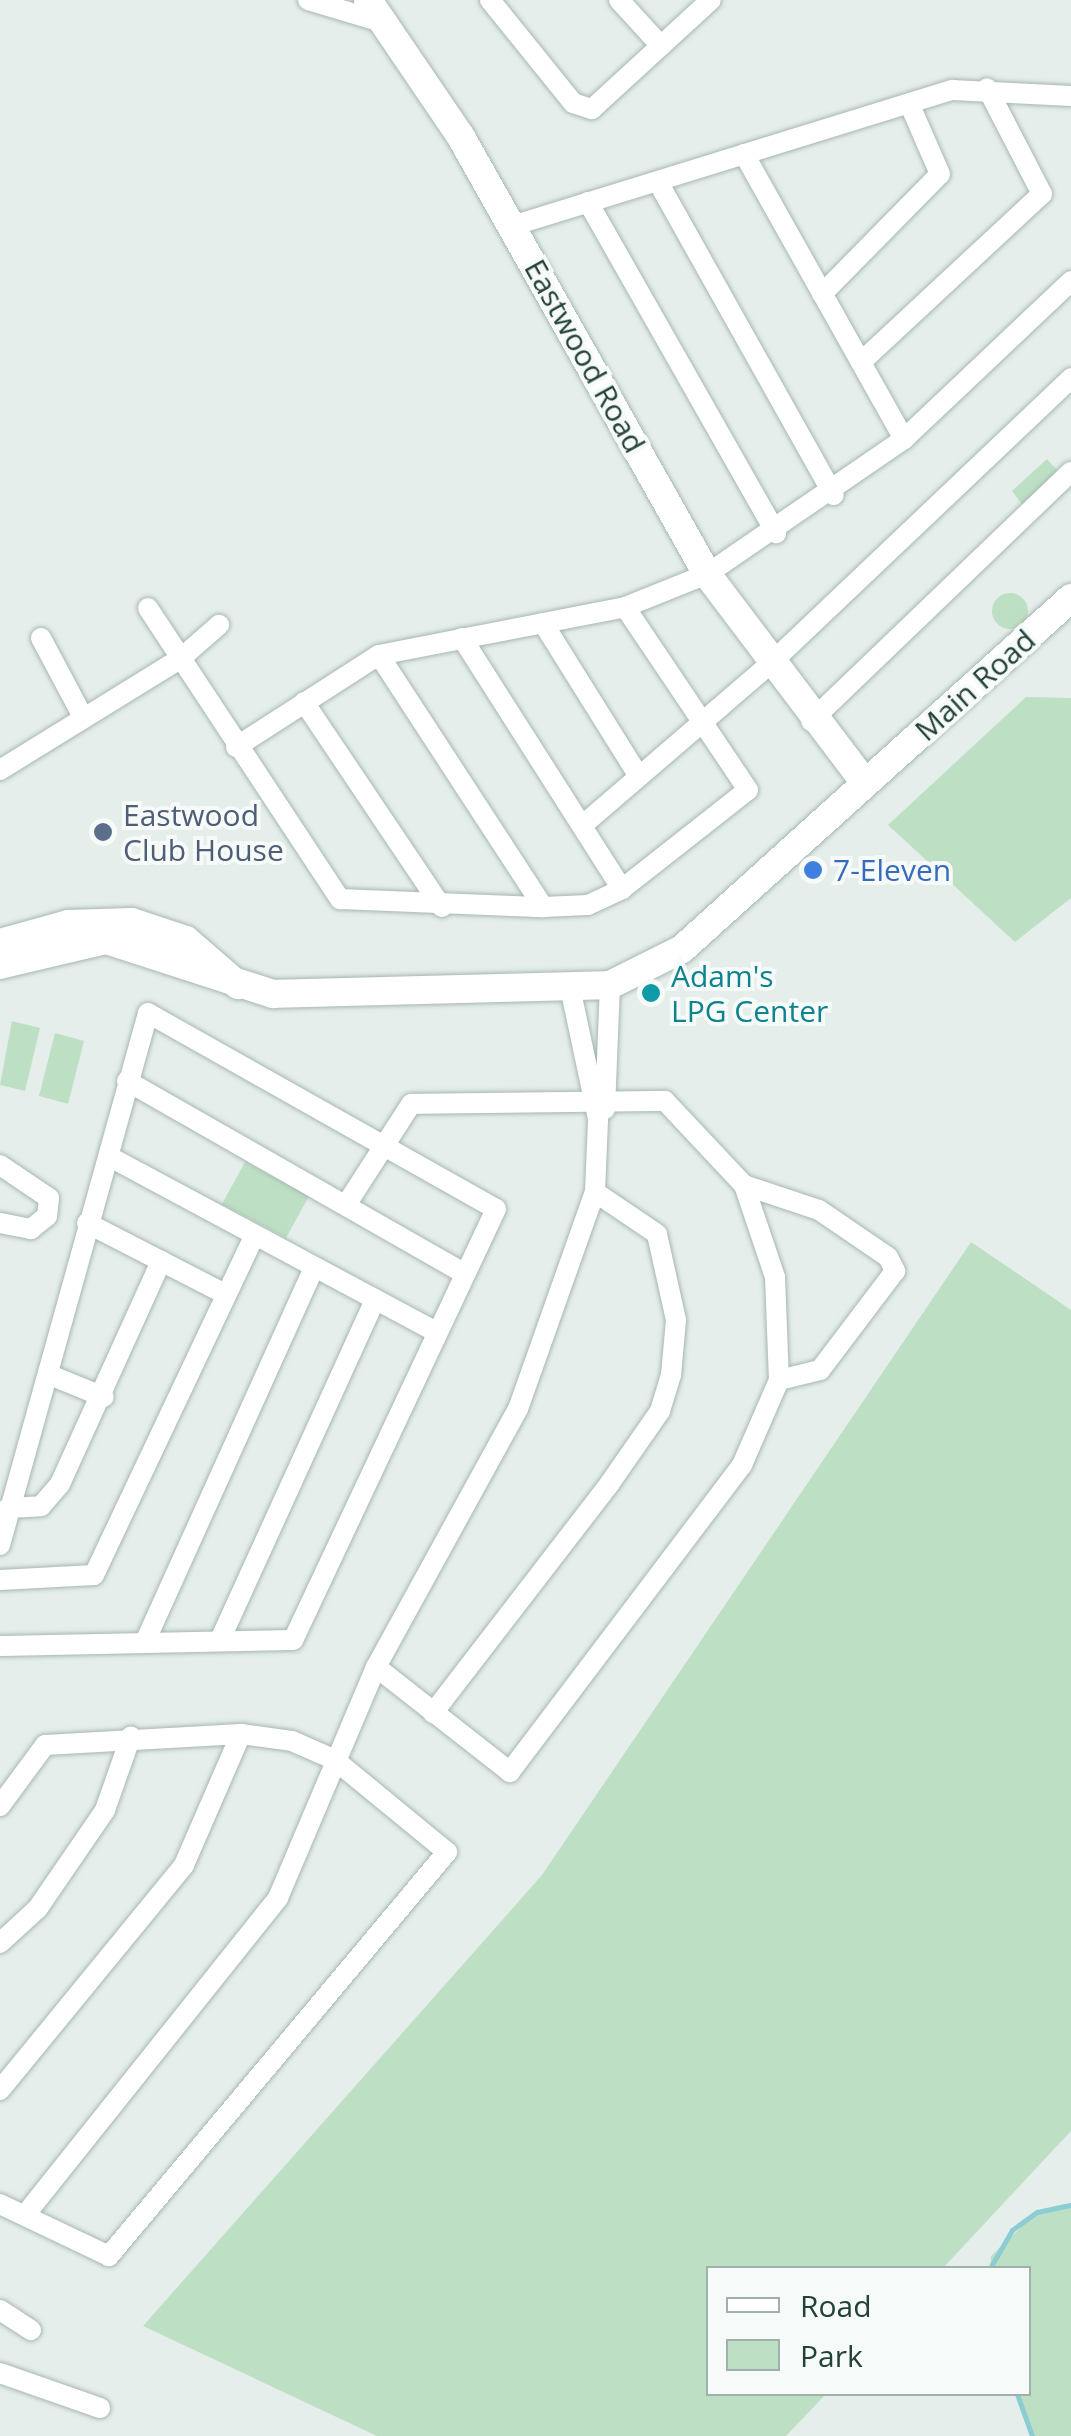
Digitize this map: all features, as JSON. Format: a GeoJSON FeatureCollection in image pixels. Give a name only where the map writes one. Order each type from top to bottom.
{"type":"FeatureCollection","features":[{"type":"Feature","properties":{"kind":"main road","name":"Eastwood Road"},"geometry":{"type":"LineString","coordinates":[[372,10],[512,226],[708,574],[771,663],[871,777]]}},
{"type":"Feature","properties":{"kind":"main road","name":"Main Road"},"geometry":{"type":"LineString","coordinates":[[871,777],[1071,598]]}},
{"type":"Feature","properties":{"kind":"main road"},"geometry":{"type":"LineString","coordinates":[[0,965],[106,940],[272,994],[570,992],[610,985],[682,948],[871,777]]}},
{"type":"Feature","properties":{"kind":"main road"},"geometry":{"type":"LineString","coordinates":[[0,943],[68,924],[132,922],[186,940],[238,985]]}},
{"type":"Feature","properties":{"kind":"street"},"geometry":{"type":"LineString","coordinates":[[308,0],[372,10]]}},
{"type":"Feature","properties":{"kind":"street"},"geometry":{"type":"LineString","coordinates":[[490,0],[582,108],[661,46],[711,0]]}},
{"type":"Feature","properties":{"kind":"street"},"geometry":{"type":"LineString","coordinates":[[619,0],[661,46]]}},
{"type":"Feature","properties":{"kind":"street"},"geometry":{"type":"LineString","coordinates":[[512,226],[909,103],[988,88],[1070,99]]}},
{"type":"Feature","properties":{"kind":"street"},"geometry":{"type":"LineString","coordinates":[[861,362],[1042,194],[988,88]]}},
{"type":"Feature","properties":{"kind":"street"},"geometry":{"type":"LineString","coordinates":[[822,294],[940,174],[909,103]]}},
{"type":"Feature","properties":{"kind":"street"},"geometry":{"type":"LineString","coordinates":[[744,154],[904,438]]}},
{"type":"Feature","properties":{"kind":"street"},"geometry":{"type":"LineString","coordinates":[[658,182],[834,494]]}},
{"type":"Feature","properties":{"kind":"street"},"geometry":{"type":"LineString","coordinates":[[588,202],[776,534]]}},
{"type":"Feature","properties":{"kind":"street"},"geometry":{"type":"LineString","coordinates":[[236,747],[380,655],[625,607],[708,574],[834,494],[904,438],[1071,281]]}},
{"type":"Feature","properties":{"kind":"street"},"geometry":{"type":"LineString","coordinates":[[584,824],[699,721],[771,663],[1071,378]]}},
{"type":"Feature","properties":{"kind":"street"},"geometry":{"type":"LineString","coordinates":[[814,713],[1071,472]]}},
{"type":"Feature","properties":{"kind":"street"},"geometry":{"type":"LineString","coordinates":[[148,608],[340,900],[543,907],[588,905],[622,889],[748,790],[625,607]]}},
{"type":"Feature","properties":{"kind":"street"},"geometry":{"type":"LineString","coordinates":[[542,622],[638,775]]}},
{"type":"Feature","properties":{"kind":"street"},"geometry":{"type":"LineString","coordinates":[[0,770],[180,660],[219,625]]}},
{"type":"Feature","properties":{"kind":"street"},"geometry":{"type":"LineString","coordinates":[[41,638],[83,717]]}},
{"type":"Feature","properties":{"kind":"street"},"geometry":{"type":"LineString","coordinates":[[462,638],[622,889]]}},
{"type":"Feature","properties":{"kind":"street"},"geometry":{"type":"LineString","coordinates":[[380,655],[543,907]]}},
{"type":"Feature","properties":{"kind":"street"},"geometry":{"type":"LineString","coordinates":[[304,702],[442,906]]}},
{"type":"Feature","properties":{"kind":"street"},"geometry":{"type":"LineString","coordinates":[[25,2215],[278,1898],[376,1667],[518,1409],[595,1192],[610,985]]}},
{"type":"Feature","properties":{"kind":"street"},"geometry":{"type":"LineString","coordinates":[[570,992],[599,1108]]}},
{"type":"Feature","properties":{"kind":"street"},"geometry":{"type":"LineString","coordinates":[[0,1546],[148,1012],[383,1140],[496,1209],[293,1640],[0,1646]]}},
{"type":"Feature","properties":{"kind":"street"},"geometry":{"type":"LineString","coordinates":[[126,1081],[465,1274]]}},
{"type":"Feature","properties":{"kind":"street"},"geometry":{"type":"LineString","coordinates":[[346,1205],[383,1140],[411,1104],[599,1108],[665,1101],[744,1185],[775,1277],[778,1380],[742,1466],[510,1772],[376,1667]]}},
{"type":"Feature","properties":{"kind":"street"},"geometry":{"type":"LineString","coordinates":[[110,1157],[437,1332]]}},
{"type":"Feature","properties":{"kind":"street"},"geometry":{"type":"LineString","coordinates":[[0,1166],[48,1198],[47,1216],[31,1230],[0,1224]]}},
{"type":"Feature","properties":{"kind":"street"},"geometry":{"type":"LineString","coordinates":[[744,1185],[818,1210],[888,1256],[895,1271],[820,1370],[778,1380]]}},
{"type":"Feature","properties":{"kind":"street"},"geometry":{"type":"LineString","coordinates":[[433,1713],[660,1411],[676,1320],[656,1234],[595,1192]]}},
{"type":"Feature","properties":{"kind":"street"},"geometry":{"type":"LineString","coordinates":[[88,1223],[225,1294]]}},
{"type":"Feature","properties":{"kind":"street"},"geometry":{"type":"LineString","coordinates":[[0,1580],[94,1574],[254,1236]]}},
{"type":"Feature","properties":{"kind":"street"},"geometry":{"type":"LineString","coordinates":[[8,1508],[41,1506],[104,1397],[161,1261]]}},
{"type":"Feature","properties":{"kind":"street"},"geometry":{"type":"LineString","coordinates":[[145,1642],[314,1266]]}},
{"type":"Feature","properties":{"kind":"street"},"geometry":{"type":"LineString","coordinates":[[220,1640],[374,1300]]}},
{"type":"Feature","properties":{"kind":"street"},"geometry":{"type":"LineString","coordinates":[[50,1375],[104,1397]]}},
{"type":"Feature","properties":{"kind":"street"},"geometry":{"type":"LineString","coordinates":[[0,2090],[184,1865],[241,1734]]}},
{"type":"Feature","properties":{"kind":"street"},"geometry":{"type":"LineString","coordinates":[[0,1806],[45,1745],[131,1736],[241,1734],[292,1741],[334,1760],[447,1852],[109,2256],[0,2204]]}},
{"type":"Feature","properties":{"kind":"street"},"geometry":{"type":"LineString","coordinates":[[0,1943],[38,1908],[105,1810],[131,1736]]}},
{"type":"Feature","properties":{"kind":"street"},"geometry":{"type":"LineString","coordinates":[[0,2310],[31,2330]]}},
{"type":"Feature","properties":{"kind":"street"},"geometry":{"type":"LineString","coordinates":[[0,2373],[100,2408]]}},
{"type":"Feature","properties":{"kind":"green space"},"geometry":{"type":"Polygon","coordinates":[[[1047,459],[1063,477],[1027,511],[1012,491],[1047,459]]]}},
{"type":"Feature","properties":{"kind":"green space"},"geometry":{"type":"Polygon","coordinates":[[[1010,593],[1023,598],[1028,611],[1023,624],[1010,629],[997,624],[992,611],[997,598],[1010,593]]]}},
{"type":"Feature","properties":{"kind":"green space"},"geometry":{"type":"Polygon","coordinates":[[[1026,697],[1071,698],[1071,898],[1015,942],[888,825],[1026,697]]]}},
{"type":"Feature","properties":{"kind":"green space"},"geometry":{"type":"Polygon","coordinates":[[[12,1021],[40,1028],[25,1091],[0,1085],[12,1021]]]}},
{"type":"Feature","properties":{"kind":"green space"},"geometry":{"type":"Polygon","coordinates":[[[55,1033],[84,1041],[68,1104],[39,1096],[55,1033]]]}},
{"type":"Feature","properties":{"kind":"green space"},"geometry":{"type":"Polygon","coordinates":[[[245,1162],[309,1196],[286,1238],[222,1204],[245,1162]]]}},
{"type":"Feature","properties":{"kind":"green space"},"geometry":{"type":"Polygon","coordinates":[[[971,1242],[1071,1310],[1071,2131],[945,2266],[706,2266],[706,2396],[824,2396],[786,2436],[377,2436],[143,2326],[542,1875],[971,1242]]]}},
{"type":"Feature","properties":{"kind":"green space"},"geometry":{"type":"Polygon","coordinates":[[[1071,2205],[1071,2436],[1032,2436],[1018,2396],[1031,2396],[1031,2266],[990,2266],[991,2256],[1037,2212],[1071,2205]]]}},
{"type":"Feature","properties":{"kind":"waterway"},"geometry":{"type":"LineString","coordinates":[[991,2266],[1012,2230],[1037,2212],[1071,2205]]}},
{"type":"Feature","properties":{"kind":"waterway"},"geometry":{"type":"LineString","coordinates":[[1018,2396],[1032,2436]]}},
{"type":"Feature","properties":{"kind":"place","name":"Eastwood Club House"},"geometry":{"type":"Point","coordinates":[103,832]}},
{"type":"Feature","properties":{"kind":"place","name":"7-Eleven"},"geometry":{"type":"Point","coordinates":[813,870]}},
{"type":"Feature","properties":{"kind":"place","name":"Adam's LPG Center"},"geometry":{"type":"Point","coordinates":[651,993]}}]}
